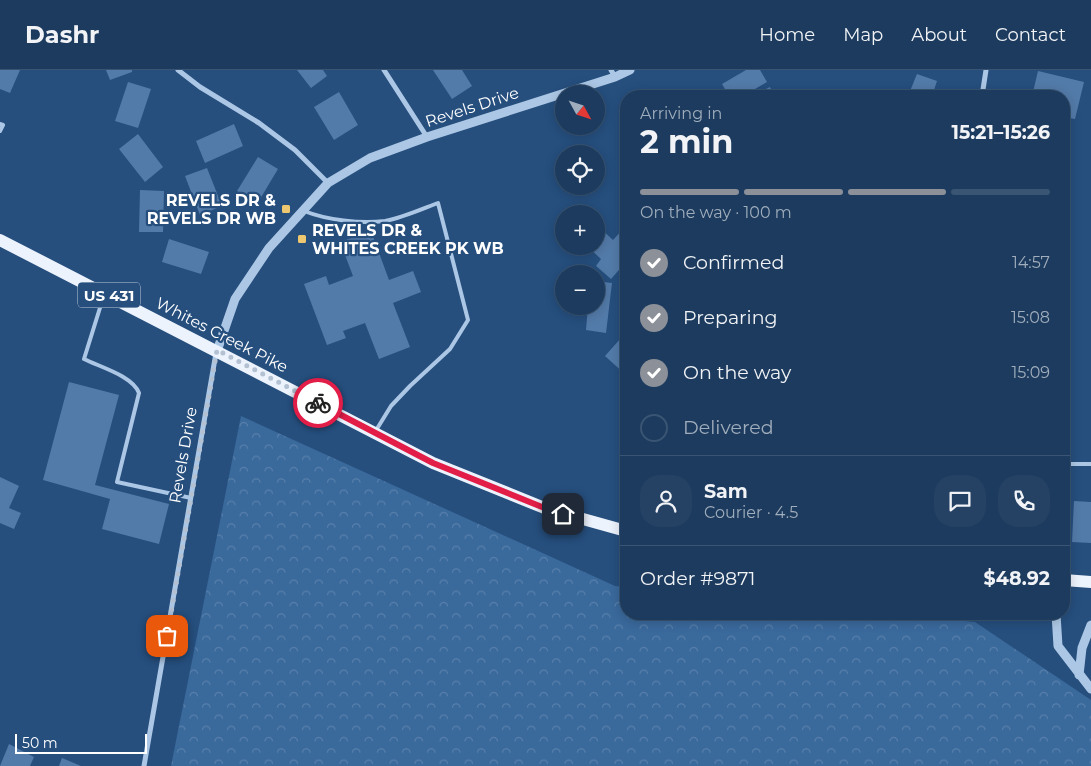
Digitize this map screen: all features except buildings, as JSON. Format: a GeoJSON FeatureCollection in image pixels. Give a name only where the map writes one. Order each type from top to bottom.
{"type":"FeatureCollection","features":[{"type":"Feature","properties":{"kind":"main road","name":"Whites Creek Pike"},"geometry":{"type":"LineString","coordinates":[[0,240],[217,350],[433,463],[547,509],[620,529]]}},
{"type":"Feature","properties":{"kind":"main road"},"geometry":{"type":"LineString","coordinates":[[1070,580],[1091,582]]}},
{"type":"Feature","properties":{"kind":"street"},"geometry":{"type":"LineString","coordinates":[[178,70],[200,88],[259,123],[295,150],[328,183]]}},
{"type":"Feature","properties":{"kind":"street"},"geometry":{"type":"LineString","coordinates":[[384,70],[427,137]]}},
{"type":"Feature","properties":{"kind":"street","name":"Revels Drive"},"geometry":{"type":"LineString","coordinates":[[144,766],[217,350],[235,299],[269,248],[328,183],[370,158],[613,74],[630,70]]}},
{"type":"Feature","properties":{"kind":"street"},"geometry":{"type":"LineString","coordinates":[[983,90],[986,70]]}},
{"type":"Feature","properties":{"kind":"street"},"geometry":{"type":"LineString","coordinates":[[1056,620],[1058,646],[1091,689]]}},
{"type":"Feature","properties":{"kind":"street"},"geometry":{"type":"LineString","coordinates":[[1079,675],[1082,648],[1091,625]]}},
{"type":"Feature","properties":{"kind":"lane"},"geometry":{"type":"LineString","coordinates":[[0,124],[3,125],[0,131]]}},
{"type":"Feature","properties":{"kind":"lane"},"geometry":{"type":"LineString","coordinates":[[304,211],[320,218],[348,221],[386,221],[438,203],[468,320],[450,349],[391,406],[374,432]]}},
{"type":"Feature","properties":{"kind":"lane"},"geometry":{"type":"LineString","coordinates":[[105,293],[84,359],[127,379],[137,387],[139,393],[117,482],[191,498]]}},
{"type":"Feature","properties":{"kind":"lane"},"geometry":{"type":"LineString","coordinates":[[1070,464],[1091,464]]}},
{"type":"Feature","properties":{"kind":"green space"},"geometry":{"type":"Polygon","coordinates":[[[241,416],[615,586],[620,586],[620,620],[954,620],[975,622],[1091,700],[1091,766],[171,766],[241,416]]]}},
{"type":"Feature","properties":{"kind":"way so far"},"geometry":{"type":"LineString","coordinates":[[167,636],[217,350],[318,403]]}},
{"type":"Feature","properties":{"kind":"place","name":"REVELS DR & REVELS DR WB"},"geometry":{"type":"Point","coordinates":[286,209]}},
{"type":"Feature","properties":{"kind":"place","name":"REVELS DR & WHITES CREEK PK WB"},"geometry":{"type":"Point","coordinates":[302,239]}},
{"type":"Feature","properties":{"kind":"route"},"geometry":{"type":"LineString","coordinates":[[318,403],[433,463],[563,514]]}}]}
